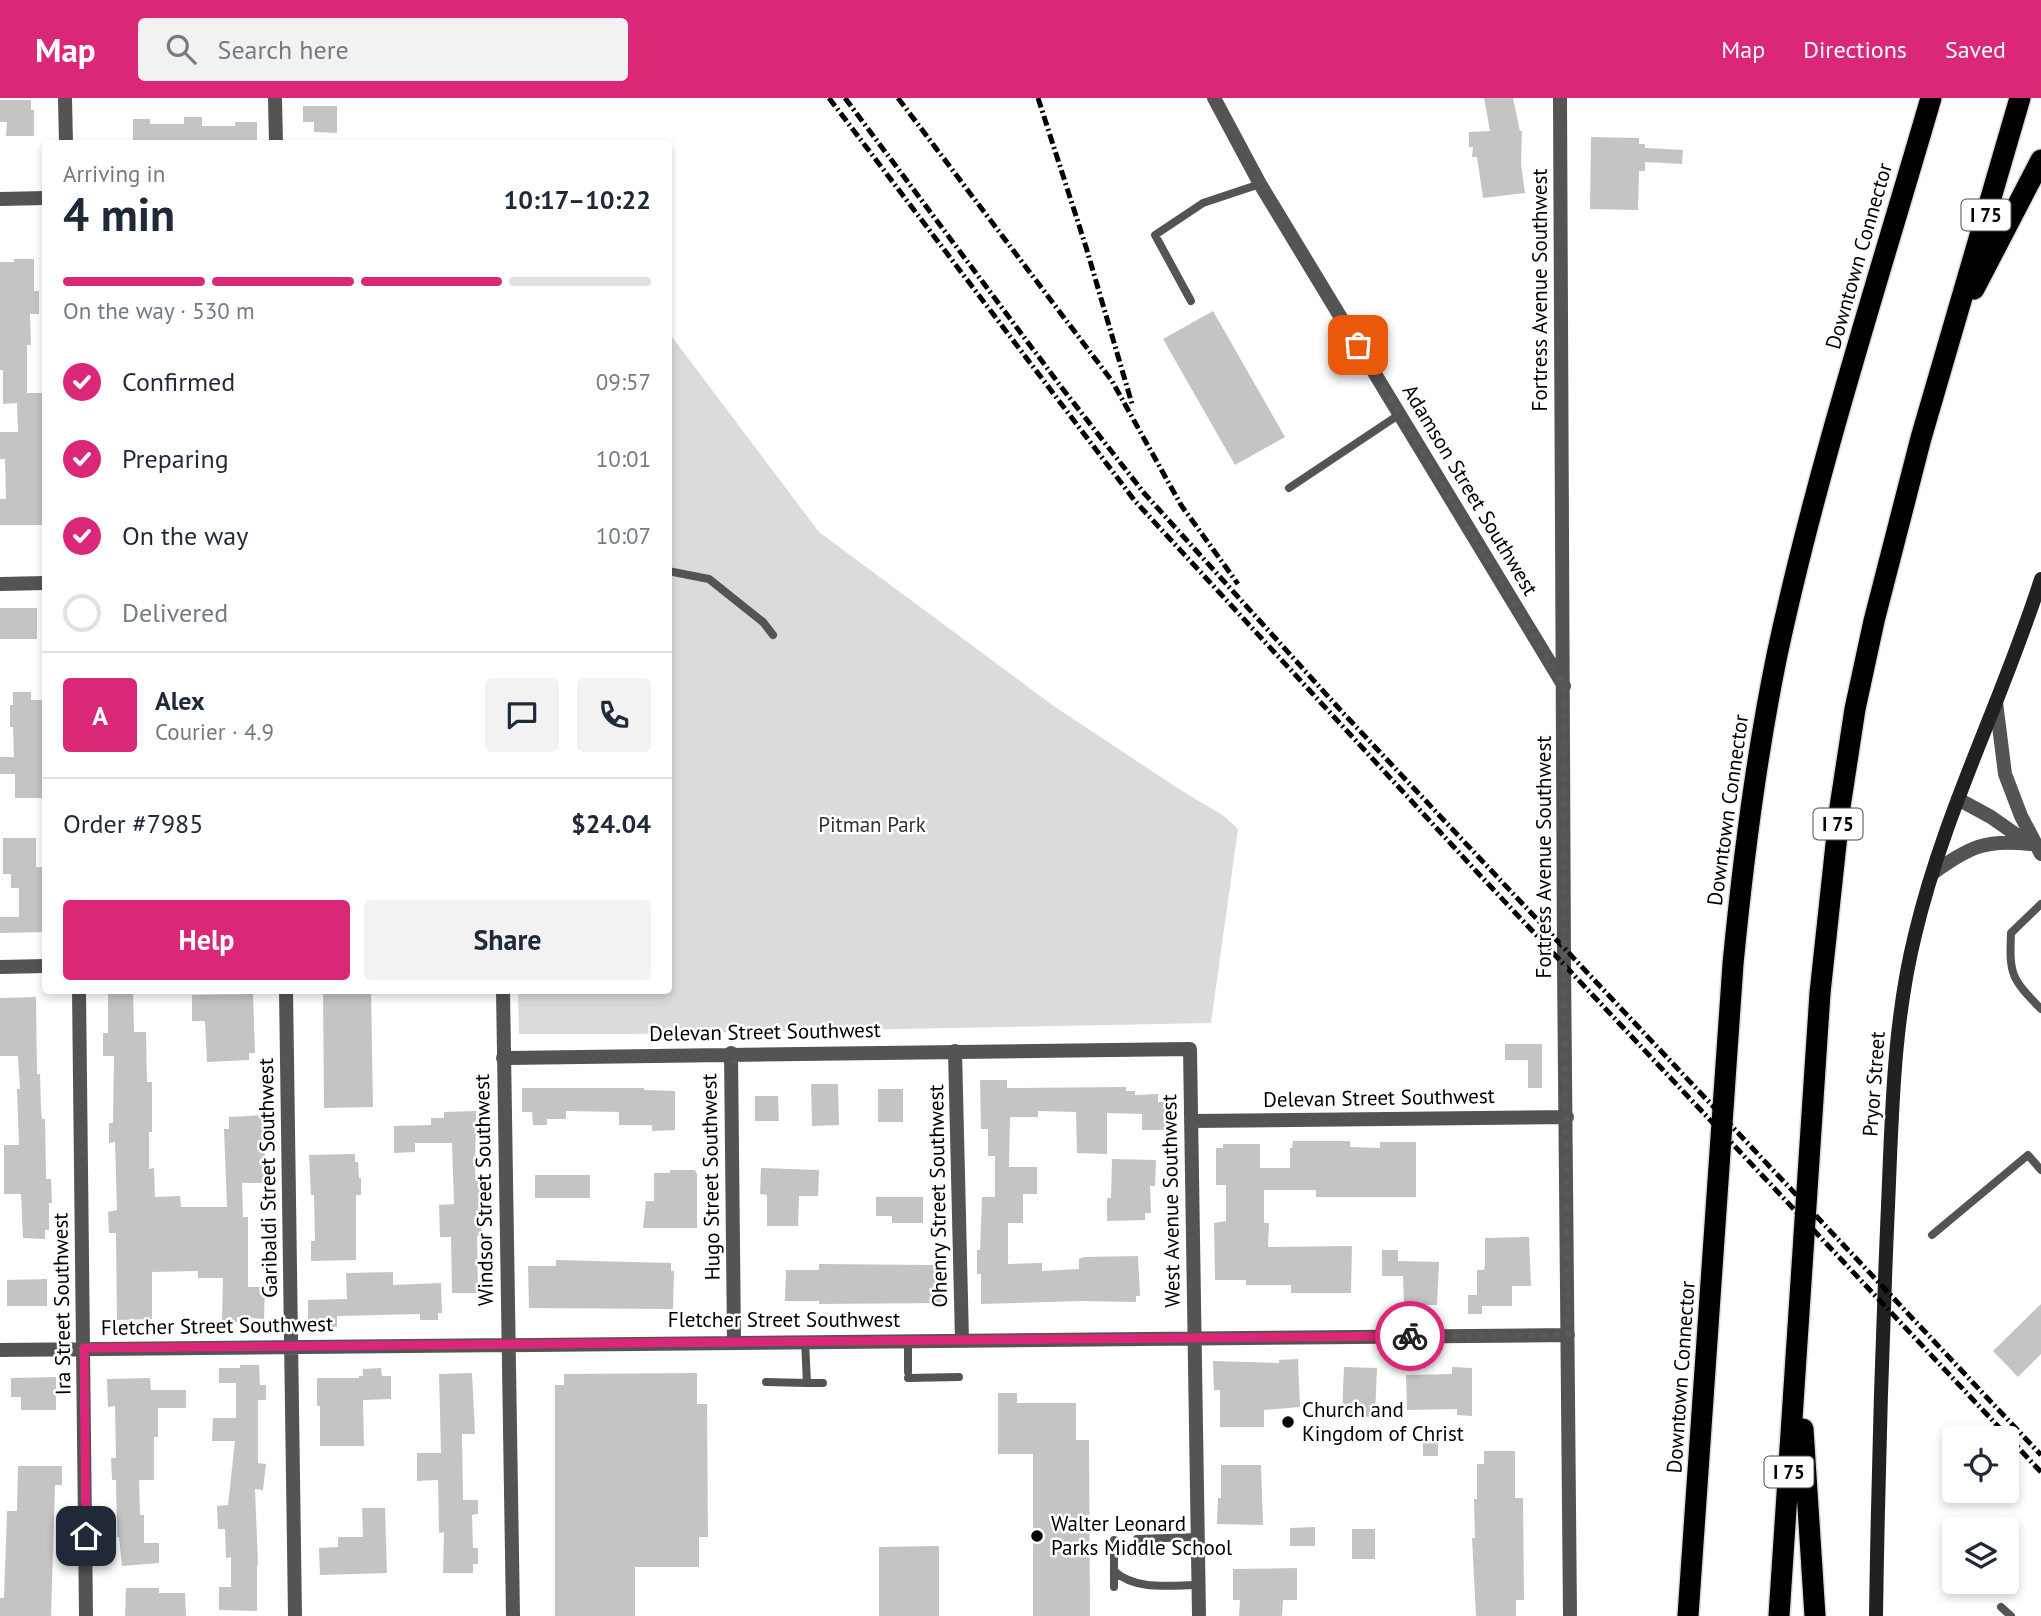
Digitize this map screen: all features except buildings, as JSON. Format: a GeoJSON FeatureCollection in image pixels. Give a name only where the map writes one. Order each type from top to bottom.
{"type":"FeatureCollection","features":[{"type":"Feature","properties":{"kind":"highway","name":"Downtown Connector"},"geometry":{"type":"LineString","coordinates":[[1693,1550],[1733,964],[1757,768],[1777,654],[1812,509],[1931,98]]}},
{"type":"Feature","properties":{"kind":"highway","name":"I 75"},"geometry":{"type":"LineString","coordinates":[[1779,1616],[1820,993],[1840,807],[1855,709],[1874,621],[1921,438],[2020,98]]}},
{"type":"Feature","properties":{"kind":"highway"},"geometry":{"type":"LineString","coordinates":[[1952,332],[2041,160]]}},
{"type":"Feature","properties":{"kind":"highway"},"geometry":{"type":"LineString","coordinates":[[1799,1329],[1815,1616]]}},
{"type":"Feature","properties":{"kind":"highway"},"geometry":{"type":"LineString","coordinates":[[1679,1616],[1693,1550]]}},
{"type":"Feature","properties":{"kind":"highway"},"geometry":{"type":"LineString","coordinates":[[1688,1616],[1693,1550]]}},
{"type":"Feature","properties":{"kind":"main road","name":"Pryor Street"},"geometry":{"type":"LineString","coordinates":[[1877,1616],[1880,1389],[1894,1078],[1905,981],[1914,935],[1958,799],[2041,579]]}},
{"type":"Feature","properties":{"kind":"street"},"geometry":{"type":"LineString","coordinates":[[65,98],[66,140]]}},
{"type":"Feature","properties":{"kind":"street"},"geometry":{"type":"LineString","coordinates":[[275,98],[276,140]]}},
{"type":"Feature","properties":{"kind":"street","name":"Adamson Street Southwest"},"geometry":{"type":"LineString","coordinates":[[1214,98],[1260,184],[1564,686]]}},
{"type":"Feature","properties":{"kind":"street","name":"Fortress Avenue Southwest"},"geometry":{"type":"LineString","coordinates":[[1560,98],[1570,1616]]}},
{"type":"Feature","properties":{"kind":"street"},"geometry":{"type":"LineString","coordinates":[[0,199],[42,198]]}},
{"type":"Feature","properties":{"kind":"street"},"geometry":{"type":"LineString","coordinates":[[0,584],[42,583]]}},
{"type":"Feature","properties":{"kind":"street"},"geometry":{"type":"LineString","coordinates":[[1996,702],[2004,774],[2037,851]]}},
{"type":"Feature","properties":{"kind":"street"},"geometry":{"type":"LineString","coordinates":[[1958,799],[1991,817],[2037,851]]}},
{"type":"Feature","properties":{"kind":"street"},"geometry":{"type":"LineString","coordinates":[[1933,873],[1960,853],[1984,844],[2010,842],[2037,851]]}},
{"type":"Feature","properties":{"kind":"street"},"geometry":{"type":"LineString","coordinates":[[0,967],[42,966]]}},
{"type":"Feature","properties":{"kind":"street","name":"Ira Street Southwest"},"geometry":{"type":"LineString","coordinates":[[79,994],[86,1616]]}},
{"type":"Feature","properties":{"kind":"street","name":"Garibaldi Street Southwest"},"geometry":{"type":"LineString","coordinates":[[286,994],[295,1616]]}},
{"type":"Feature","properties":{"kind":"street"},"geometry":{"type":"LineString","coordinates":[[503,994],[503,1058]]}},
{"type":"Feature","properties":{"kind":"street","name":"West Avenue Southwest"},"geometry":{"type":"LineString","coordinates":[[1094,1050],[1190,1049],[1199,1616]]}},
{"type":"Feature","properties":{"kind":"street","name":"Delevan Street Southwest"},"geometry":{"type":"LineString","coordinates":[[503,1058],[1094,1050]]}},
{"type":"Feature","properties":{"kind":"street","name":"Ohenry Street Southwest"},"geometry":{"type":"LineString","coordinates":[[955,1051],[962,1340]]}},
{"type":"Feature","properties":{"kind":"street","name":"Hugo Street Southwest"},"geometry":{"type":"LineString","coordinates":[[731,1053],[734,1342]]}},
{"type":"Feature","properties":{"kind":"street","name":"Windsor Street Southwest"},"geometry":{"type":"LineString","coordinates":[[503,1058],[513,1616]]}},
{"type":"Feature","properties":{"kind":"street","name":"Delevan Street Southwest"},"geometry":{"type":"LineString","coordinates":[[1191,1121],[1567,1117]]}},
{"type":"Feature","properties":{"kind":"street","name":"Fletcher Street Southwest"},"geometry":{"type":"LineString","coordinates":[[0,1350],[1568,1335]]}},
{"type":"Feature","properties":{"kind":"lane"},"geometry":{"type":"LineString","coordinates":[[1191,301],[1155,235],[1203,204],[1260,184]]}},
{"type":"Feature","properties":{"kind":"lane"},"geometry":{"type":"LineString","coordinates":[[1289,488],[1400,414]]}},
{"type":"Feature","properties":{"kind":"lane"},"geometry":{"type":"LineString","coordinates":[[672,572],[709,579],[763,622],[772,635]]}},
{"type":"Feature","properties":{"kind":"lane"},"geometry":{"type":"LineString","coordinates":[[2041,904],[2011,933],[2010,954],[2014,981],[2041,1009]]}},
{"type":"Feature","properties":{"kind":"lane"},"geometry":{"type":"LineString","coordinates":[[1933,1235],[2028,1155],[2041,1170]]}},
{"type":"Feature","properties":{"kind":"lane"},"geometry":{"type":"LineString","coordinates":[[908,1340],[908,1375],[959,1377]]}},
{"type":"Feature","properties":{"kind":"lane"},"geometry":{"type":"LineString","coordinates":[[805,1341],[807,1383]]}},
{"type":"Feature","properties":{"kind":"lane"},"geometry":{"type":"LineString","coordinates":[[766,1382],[824,1383]]}},
{"type":"Feature","properties":{"kind":"lane"},"geometry":{"type":"LineString","coordinates":[[1137,1539],[1197,1537]]}},
{"type":"Feature","properties":{"kind":"lane"},"geometry":{"type":"LineString","coordinates":[[1114,1540],[1115,1587]]}},
{"type":"Feature","properties":{"kind":"lane"},"geometry":{"type":"LineString","coordinates":[[1114,1571],[1122,1578],[1141,1584],[1198,1585]]}},
{"type":"Feature","properties":{"kind":"lane"},"geometry":{"type":"LineString","coordinates":[[2001,1606],[2011,1616]]}},
{"type":"Feature","properties":{"kind":"green space","name":"Pitman Park"},"geometry":{"type":"Polygon","coordinates":[[[672,337],[819,532],[1055,707],[1224,816],[1238,829],[1211,1023],[519,1034],[518,994],[672,994],[672,337]]]}},
{"type":"Feature","properties":{"kind":"railway"},"geometry":{"type":"LineString","coordinates":[[829,98],[1135,501],[1476,871],[2041,1472]]}},
{"type":"Feature","properties":{"kind":"railway"},"geometry":{"type":"LineString","coordinates":[[845,98],[1144,493],[1344,714],[2041,1455]]}},
{"type":"Feature","properties":{"kind":"railway"},"geometry":{"type":"LineString","coordinates":[[898,98],[1112,381],[1181,505],[1238,584]]}},
{"type":"Feature","properties":{"kind":"railway"},"geometry":{"type":"LineString","coordinates":[[1038,98],[1086,247],[1132,404]]}},
{"type":"Feature","properties":{"kind":"way so far"},"geometry":{"type":"LineString","coordinates":[[1358,345],[1564,686],[1568,1335],[1410,1336]]}},
{"type":"Feature","properties":{"kind":"place","name":"Church and Kingdom of Christ"},"geometry":{"type":"Point","coordinates":[1288,1422]}},
{"type":"Feature","properties":{"kind":"place","name":"Walter Leonard Parks Middle School"},"geometry":{"type":"Point","coordinates":[1037,1536]}},
{"type":"Feature","properties":{"kind":"route"},"geometry":{"type":"LineString","coordinates":[[86,1536],[84,1348],[1410,1336]]}}]}
